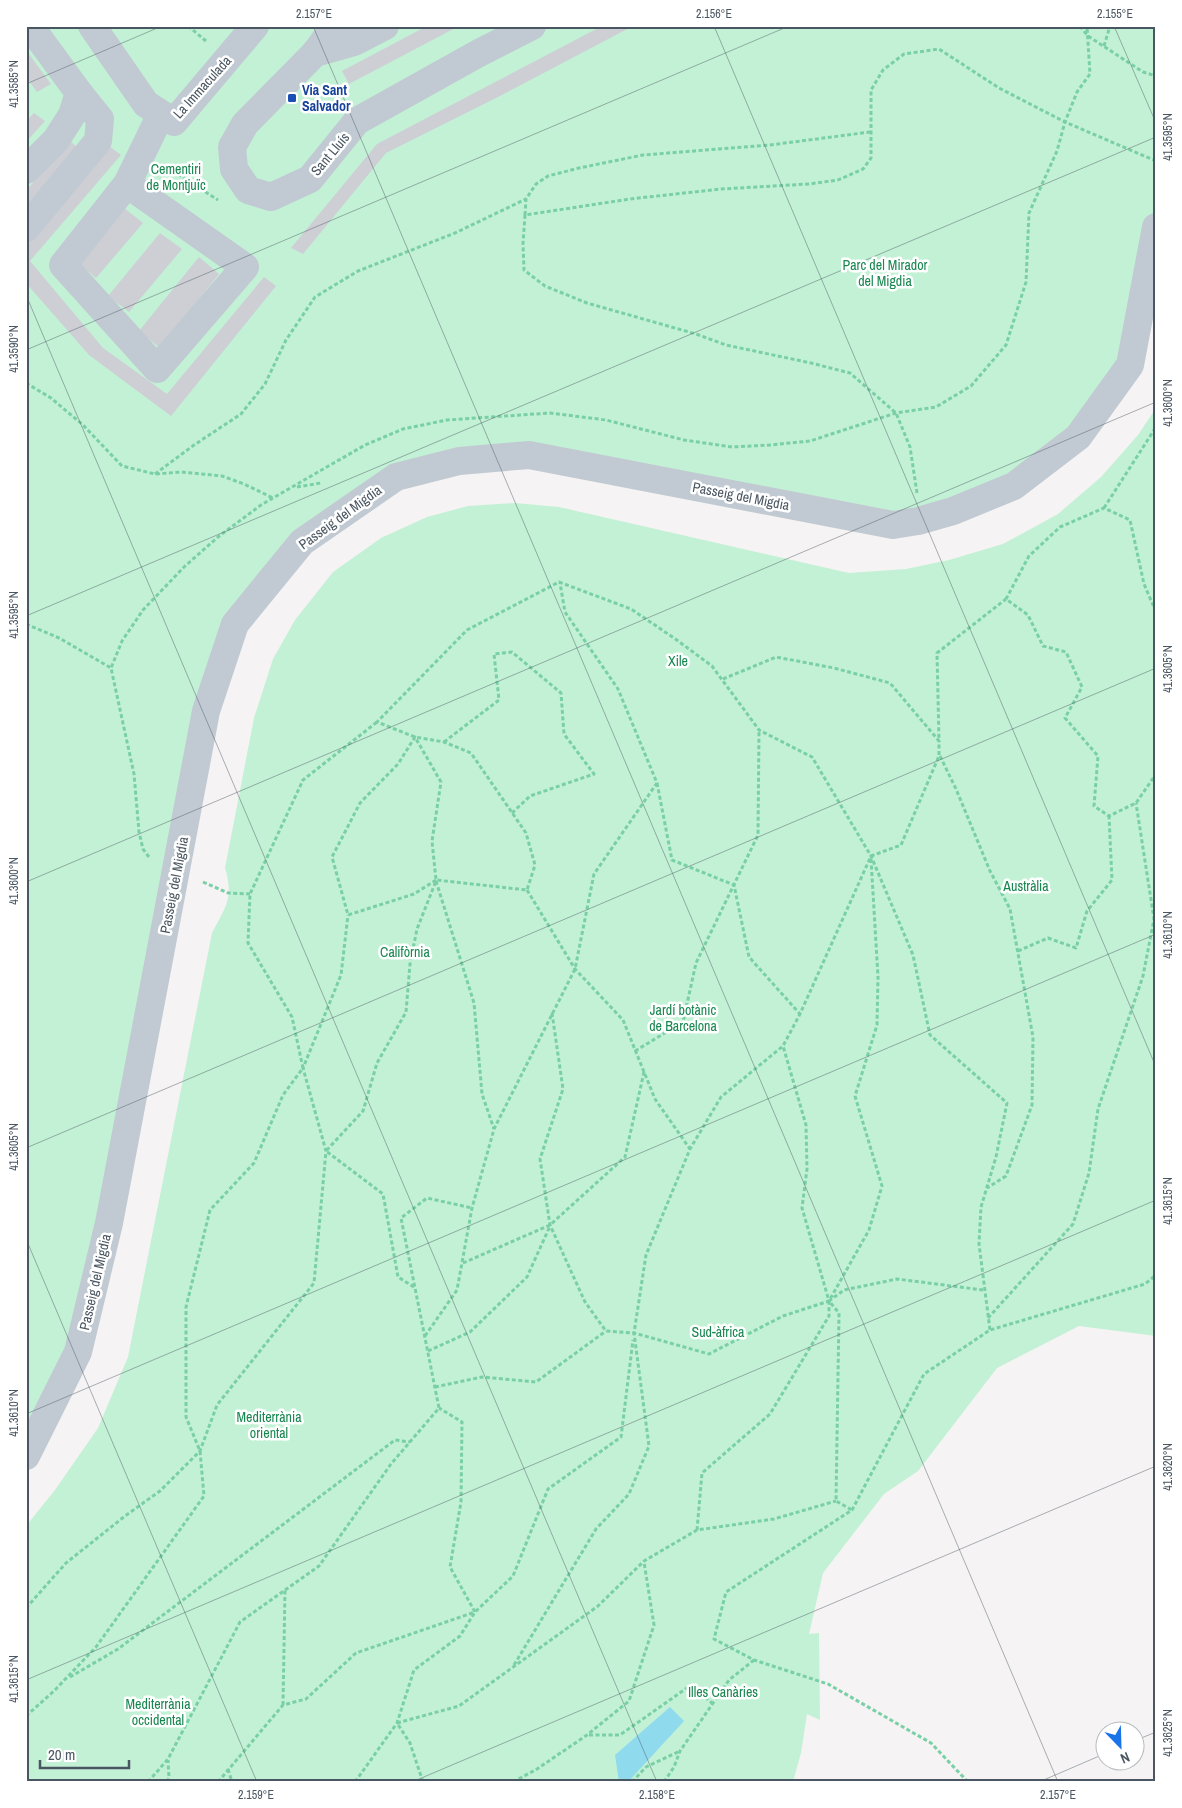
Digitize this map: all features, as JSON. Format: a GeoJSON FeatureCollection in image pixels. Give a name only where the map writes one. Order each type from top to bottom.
{"type":"FeatureCollection","features":[{"type":"Feature","properties":{"kind":"street"},"geometry":{"type":"LineString","coordinates":[[26,228],[98,141],[100,119],[30,26]]}},
{"type":"Feature","properties":{"kind":"street","name":"La Immaculada"},"geometry":{"type":"LineString","coordinates":[[92,26],[146,104],[174,122],[255,26]]}},
{"type":"Feature","properties":{"kind":"street","name":"Sant Lluís"},"geometry":{"type":"LineString","coordinates":[[335,26],[315,53],[245,124],[232,147],[234,169],[248,190],[271,197],[310,178],[358,121],[479,53],[532,26]]}},
{"type":"Feature","properties":{"kind":"street"},"geometry":{"type":"LineString","coordinates":[[315,53],[354,42],[385,26]]}},
{"type":"Feature","properties":{"kind":"street"},"geometry":{"type":"LineString","coordinates":[[26,170],[56,140],[72,115],[79,93]]}},
{"type":"Feature","properties":{"kind":"street"},"geometry":{"type":"LineString","coordinates":[[127,184],[245,267],[157,369],[63,265],[127,184],[161,114]]}},
{"type":"Feature","properties":{"kind":"street","name":"Passeig del Migdia"},"geometry":{"type":"LineString","coordinates":[[26,1456],[78,1352],[109,1223],[206,711],[235,624],[302,542],[396,477],[459,461],[529,455],[892,525],[918,522],[953,511],[1014,486],[1078,437],[1130,364],[1156,227]]}},
{"type":"Feature","properties":{"kind":"path"},"geometry":{"type":"LineString","coordinates":[[1080,26],[1088,36],[1143,72],[1154,75]]}},
{"type":"Feature","properties":{"kind":"path"},"geometry":{"type":"LineString","coordinates":[[152,860],[143,850],[139,832],[134,774],[110,668],[122,641],[143,610],[184,567],[218,537],[261,505],[365,446],[403,430],[446,420],[550,413],[606,420],[684,440],[732,447],[770,446],[810,441],[896,413],[936,407],[971,386],[1006,345],[1026,282],[1030,213],[1058,151],[1065,122],[1077,92],[1090,74],[1087,26]]}},
{"type":"Feature","properties":{"kind":"path"},"geometry":{"type":"LineString","coordinates":[[1104,46],[1110,26]]}},
{"type":"Feature","properties":{"kind":"path"},"geometry":{"type":"LineString","coordinates":[[525,215],[630,199],[721,189],[809,184],[838,180],[863,169],[871,158],[871,90],[883,70],[904,54],[939,49],[999,88],[1065,122],[1156,162]]}},
{"type":"Feature","properties":{"kind":"path"},"geometry":{"type":"LineString","coordinates":[[155,474],[241,414],[265,384],[286,340],[315,296],[358,271],[455,233],[526,198],[536,184],[548,176],[643,155],[770,145],[870,132]]}},
{"type":"Feature","properties":{"kind":"path"},"geometry":{"type":"LineString","coordinates":[[163,173],[168,167],[219,200]]}},
{"type":"Feature","properties":{"kind":"path"},"geometry":{"type":"LineString","coordinates":[[526,198],[523,244],[524,270],[545,286],[587,303],[696,334],[726,345],[850,373],[896,413],[910,447],[917,496],[918,522]]}},
{"type":"Feature","properties":{"kind":"path"},"geometry":{"type":"LineString","coordinates":[[26,382],[51,398],[83,425],[122,466],[155,474],[182,472],[222,476],[273,498]]}},
{"type":"Feature","properties":{"kind":"path"},"geometry":{"type":"LineString","coordinates":[[355,1782],[396,1723],[414,1670],[460,1636],[475,1612],[514,1576],[548,1489],[621,1437],[646,1255],[690,1149],[721,1098],[783,1046],[800,1014],[871,856],[901,845],[939,756],[937,653],[1006,599],[1029,556],[1060,527],[1104,508],[1156,427]]}},
{"type":"Feature","properties":{"kind":"path"},"geometry":{"type":"LineString","coordinates":[[294,487],[321,483]]}},
{"type":"Feature","properties":{"kind":"path"},"geometry":{"type":"LineString","coordinates":[[1104,508],[1130,520],[1144,584],[1156,612]]}},
{"type":"Feature","properties":{"kind":"path"},"geometry":{"type":"LineString","coordinates":[[559,582],[566,612],[618,689],[657,783],[672,860],[734,884]]}},
{"type":"Feature","properties":{"kind":"path"},"geometry":{"type":"LineString","coordinates":[[26,1608],[66,1563],[160,1491],[200,1451],[217,1405],[314,1283],[326,1151],[302,1068],[292,1016],[248,943],[250,894],[303,780],[376,722],[467,630],[559,582],[631,609],[712,666],[759,730],[812,757],[871,856],[912,955],[930,1035],[1007,1103],[996,1156],[982,1207],[979,1244],[990,1330]]}},
{"type":"Feature","properties":{"kind":"path"},"geometry":{"type":"LineString","coordinates":[[1006,599],[1028,615],[1043,646],[1066,652],[1082,687],[1065,718],[1098,756],[1094,806],[1109,816]]}},
{"type":"Feature","properties":{"kind":"path"},"geometry":{"type":"LineString","coordinates":[[26,624],[58,638],[110,668]]}},
{"type":"Feature","properties":{"kind":"path"},"geometry":{"type":"LineString","coordinates":[[444,742],[499,700],[494,654],[512,652],[560,693],[564,734],[594,774],[530,796],[512,813]]}},
{"type":"Feature","properties":{"kind":"path"},"geometry":{"type":"LineString","coordinates":[[723,679],[776,657],[834,668],[890,683],[939,741]]}},
{"type":"Feature","properties":{"kind":"path"},"geometry":{"type":"LineString","coordinates":[[376,722],[415,737],[444,742],[471,753],[526,833],[535,865],[527,890],[575,969],[622,1020],[655,1099],[690,1149]]}},
{"type":"Feature","properties":{"kind":"path"},"geometry":{"type":"LineString","coordinates":[[635,1050],[683,1022],[696,963],[758,835],[759,730]]}},
{"type":"Feature","properties":{"kind":"path"},"geometry":{"type":"LineString","coordinates":[[415,737],[441,782],[432,840],[436,880],[474,1003],[482,1094],[494,1129]]}},
{"type":"Feature","properties":{"kind":"path"},"geometry":{"type":"LineString","coordinates":[[26,1716],[66,1680],[96,1647],[204,1496],[200,1451],[186,1417],[186,1307],[210,1210],[254,1163],[283,1095],[302,1068],[341,976],[348,915],[332,856],[360,803],[398,764],[415,737]]}},
{"type":"Feature","properties":{"kind":"path"},"geometry":{"type":"LineString","coordinates":[[939,756],[956,789],[990,871],[1010,910],[1033,1037],[1032,1105],[1006,1176],[987,1188]]}},
{"type":"Feature","properties":{"kind":"path"},"geometry":{"type":"LineString","coordinates":[[1109,816],[1136,803],[1156,774]]}},
{"type":"Feature","properties":{"kind":"path"},"geometry":{"type":"LineString","coordinates":[[425,1336],[457,1290],[472,1208],[494,1129],[575,969],[594,874],[657,783]]}},
{"type":"Feature","properties":{"kind":"path"},"geometry":{"type":"LineString","coordinates":[[988,1319],[1073,1224],[1089,1173],[1098,1109],[1143,976],[1154,919],[1136,803]]}},
{"type":"Feature","properties":{"kind":"path"},"geometry":{"type":"LineString","coordinates":[[1018,951],[1048,938],[1076,948],[1087,911],[1112,880],[1109,816]]}},
{"type":"Feature","properties":{"kind":"path"},"geometry":{"type":"LineString","coordinates":[[829,1301],[869,1230],[882,1186],[855,1096],[877,1025],[878,976],[871,856]]}},
{"type":"Feature","properties":{"kind":"path"},"geometry":{"type":"LineString","coordinates":[[326,1151],[363,1111],[377,1063],[406,1012],[410,964],[417,929],[436,880]]}},
{"type":"Feature","properties":{"kind":"path"},"geometry":{"type":"LineString","coordinates":[[348,915],[414,894],[436,880],[527,890]]}},
{"type":"Feature","properties":{"kind":"path"},"geometry":{"type":"LineString","coordinates":[[202,882],[228,893],[250,894]]}},
{"type":"Feature","properties":{"kind":"path"},"geometry":{"type":"LineString","coordinates":[[734,884],[749,957],[800,1014]]}},
{"type":"Feature","properties":{"kind":"path"},"geometry":{"type":"LineString","coordinates":[[552,1013],[563,1088],[540,1159],[550,1225],[585,1302],[606,1331]]}},
{"type":"Feature","properties":{"kind":"path"},"geometry":{"type":"LineString","coordinates":[[697,1530],[702,1473],[770,1414],[829,1316],[829,1301],[802,1208],[807,1169],[806,1125],[783,1046]]}},
{"type":"Feature","properties":{"kind":"path"},"geometry":{"type":"LineString","coordinates":[[462,1263],[550,1225],[625,1157],[644,1072]]}},
{"type":"Feature","properties":{"kind":"path"},"geometry":{"type":"LineString","coordinates":[[326,1151],[383,1194],[398,1277],[414,1288]]}},
{"type":"Feature","properties":{"kind":"path"},"geometry":{"type":"LineString","coordinates":[[472,1208],[427,1198],[401,1218],[439,1408],[462,1422],[461,1502],[450,1567],[475,1612]]}},
{"type":"Feature","properties":{"kind":"path"},"geometry":{"type":"LineString","coordinates":[[428,1351],[470,1332],[527,1277],[550,1225]]}},
{"type":"Feature","properties":{"kind":"path"},"geometry":{"type":"LineString","coordinates":[[968,1782],[931,1743],[828,1684],[754,1660],[714,1640],[726,1592],[852,1510],[924,1374],[990,1330],[1145,1284],[1156,1274]]}},
{"type":"Feature","properties":{"kind":"path"},"geometry":{"type":"LineString","coordinates":[[435,1387],[482,1377],[536,1382],[606,1331],[634,1334],[709,1354],[783,1316],[829,1301],[844,1290],[897,1279],[984,1290]]}},
{"type":"Feature","properties":{"kind":"path"},"geometry":{"type":"LineString","coordinates":[[829,1301],[839,1313],[836,1501]]}},
{"type":"Feature","properties":{"kind":"path"},"geometry":{"type":"LineString","coordinates":[[514,1664],[596,1529],[630,1494],[649,1446],[634,1334]]}},
{"type":"Feature","properties":{"kind":"path"},"geometry":{"type":"LineString","coordinates":[[148,1782],[168,1759],[240,1622],[319,1566],[391,1464],[439,1408]]}},
{"type":"Feature","properties":{"kind":"path"},"geometry":{"type":"LineString","coordinates":[[66,1680],[118,1649],[395,1440],[410,1442]]}},
{"type":"Feature","properties":{"kind":"path"},"geometry":{"type":"LineString","coordinates":[[396,1723],[458,1706],[514,1664],[598,1606],[644,1561],[697,1530],[774,1519],[836,1501],[852,1510]]}},
{"type":"Feature","properties":{"kind":"path"},"geometry":{"type":"LineString","coordinates":[[513,1782],[537,1769],[587,1735],[629,1701],[654,1625],[644,1561]]}},
{"type":"Feature","properties":{"kind":"path"},"geometry":{"type":"LineString","coordinates":[[283,1705],[285,1590]]}},
{"type":"Feature","properties":{"kind":"path"},"geometry":{"type":"LineString","coordinates":[[218,1782],[283,1705],[306,1699],[356,1653],[475,1612]]}},
{"type":"Feature","properties":{"kind":"path"},"geometry":{"type":"LineString","coordinates":[[664,1782],[674,1767],[680,1751],[729,1680],[754,1660]]}},
{"type":"Feature","properties":{"kind":"path"},"geometry":{"type":"LineString","coordinates":[[587,1735],[620,1735],[691,1685],[712,1704]]}},
{"type":"Feature","properties":{"kind":"path"},"geometry":{"type":"LineString","coordinates":[[396,1723],[410,1743],[423,1782]]}},
{"type":"Feature","properties":{"kind":"path"},"geometry":{"type":"LineString","coordinates":[[632,1782],[646,1767],[680,1751]]}},
{"type":"Feature","properties":{"kind":"path"},"geometry":{"type":"LineString","coordinates":[[167,1782],[169,1778],[168,1759]]}},
{"type":"Feature","properties":{"kind":"path"},"geometry":{"type":"LineString","coordinates":[[228,1768],[232,1782]]}},
{"type":"Feature","properties":{"kind":"green space","name":"Parc del Mirador del Migdia"},"geometry":{"type":"Polygon","coordinates":[[[26,26],[1156,26],[1156,227],[1130,365],[1078,437],[918,521],[529,455],[395,477],[302,542],[235,624],[78,1352],[26,1456],[26,26]]]}},
{"type":"Feature","properties":{"kind":"green space","name":"Jardí botànic de Barcelona"},"geometry":{"type":"Polygon","coordinates":[[[1156,408],[1156,1336],[1079,1326],[997,1368],[918,1471],[884,1494],[823,1573],[809,1634],[819,1633],[820,1720],[807,1714],[801,1753],[793,1782],[26,1782],[26,1526],[55,1490],[98,1428],[128,1357],[212,933],[225,908],[229,895],[228,878],[225,868],[254,718],[273,659],[295,620],[333,572],[381,538],[427,517],[468,506],[515,503],[559,507],[849,573],[906,569],[949,560],[1003,544],[1058,514],[1101,477],[1138,435],[1156,408]]]}},
{"type":"Feature","properties":{"kind":"water"},"geometry":{"type":"Polygon","coordinates":[[[670,1707],[684,1721],[628,1782],[619,1782],[615,1755],[670,1707]]]}},
{"type":"Feature","properties":{"kind":"building"},"geometry":{"type":"Polygon","coordinates":[[[427,26],[459,26],[349,84],[342,71],[427,26]]]}},
{"type":"Feature","properties":{"kind":"building"},"geometry":{"type":"Polygon","coordinates":[[[602,26],[633,26],[386,153],[303,254],[291,248],[377,144],[602,26]]]}},
{"type":"Feature","properties":{"kind":"building"},"geometry":{"type":"Polygon","coordinates":[[[26,50],[51,84],[37,92],[26,77],[26,50]]]}},
{"type":"Feature","properties":{"kind":"building"},"geometry":{"type":"Polygon","coordinates":[[[34,113],[45,121],[26,142],[26,121],[34,113]]]}},
{"type":"Feature","properties":{"kind":"building"},"geometry":{"type":"Polygon","coordinates":[[[69,140],[80,150],[26,213],[26,191],[69,140]]]}},
{"type":"Feature","properties":{"kind":"building"},"geometry":{"type":"Polygon","coordinates":[[[109,146],[121,155],[30,261],[103,348],[167,394],[264,277],[276,286],[171,416],[89,355],[26,283],[26,244],[109,146]]]}},
{"type":"Feature","properties":{"kind":"building"},"geometry":{"type":"Polygon","coordinates":[[[124,208],[143,223],[96,278],[76,261],[124,208]]]}},
{"type":"Feature","properties":{"kind":"building"},"geometry":{"type":"Polygon","coordinates":[[[160,233],[182,249],[129,312],[108,296],[160,233]]]}},
{"type":"Feature","properties":{"kind":"building"},"geometry":{"type":"Polygon","coordinates":[[[199,257],[219,274],[160,348],[139,331],[199,257]]]}},
{"type":"Feature","properties":{"kind":"place","name":"Via Sant Salvador"},"geometry":{"type":"Point","coordinates":[292,98]}},
{"type":"Feature","properties":{"kind":"park label","name":"Cementiri de Montjuïc"},"geometry":{"type":"Point","coordinates":[176,177]}},
{"type":"Feature","properties":{"kind":"park label","name":"Xile"},"geometry":{"type":"Point","coordinates":[678,661]}},
{"type":"Feature","properties":{"kind":"park label","name":"Austràlia"},"geometry":{"type":"Point","coordinates":[1026,886]}},
{"type":"Feature","properties":{"kind":"park label","name":"Califòrnia"},"geometry":{"type":"Point","coordinates":[405,952]}},
{"type":"Feature","properties":{"kind":"park label","name":"Sud-àfrica"},"geometry":{"type":"Point","coordinates":[718,1332]}},
{"type":"Feature","properties":{"kind":"park label","name":"Mediterrània oriental"},"geometry":{"type":"Point","coordinates":[269,1425]}},
{"type":"Feature","properties":{"kind":"park label","name":"Illes Canàries"},"geometry":{"type":"Point","coordinates":[723,1692]}},
{"type":"Feature","properties":{"kind":"park label","name":"Mediterrània occidental"},"geometry":{"type":"Point","coordinates":[158,1712]}}]}
